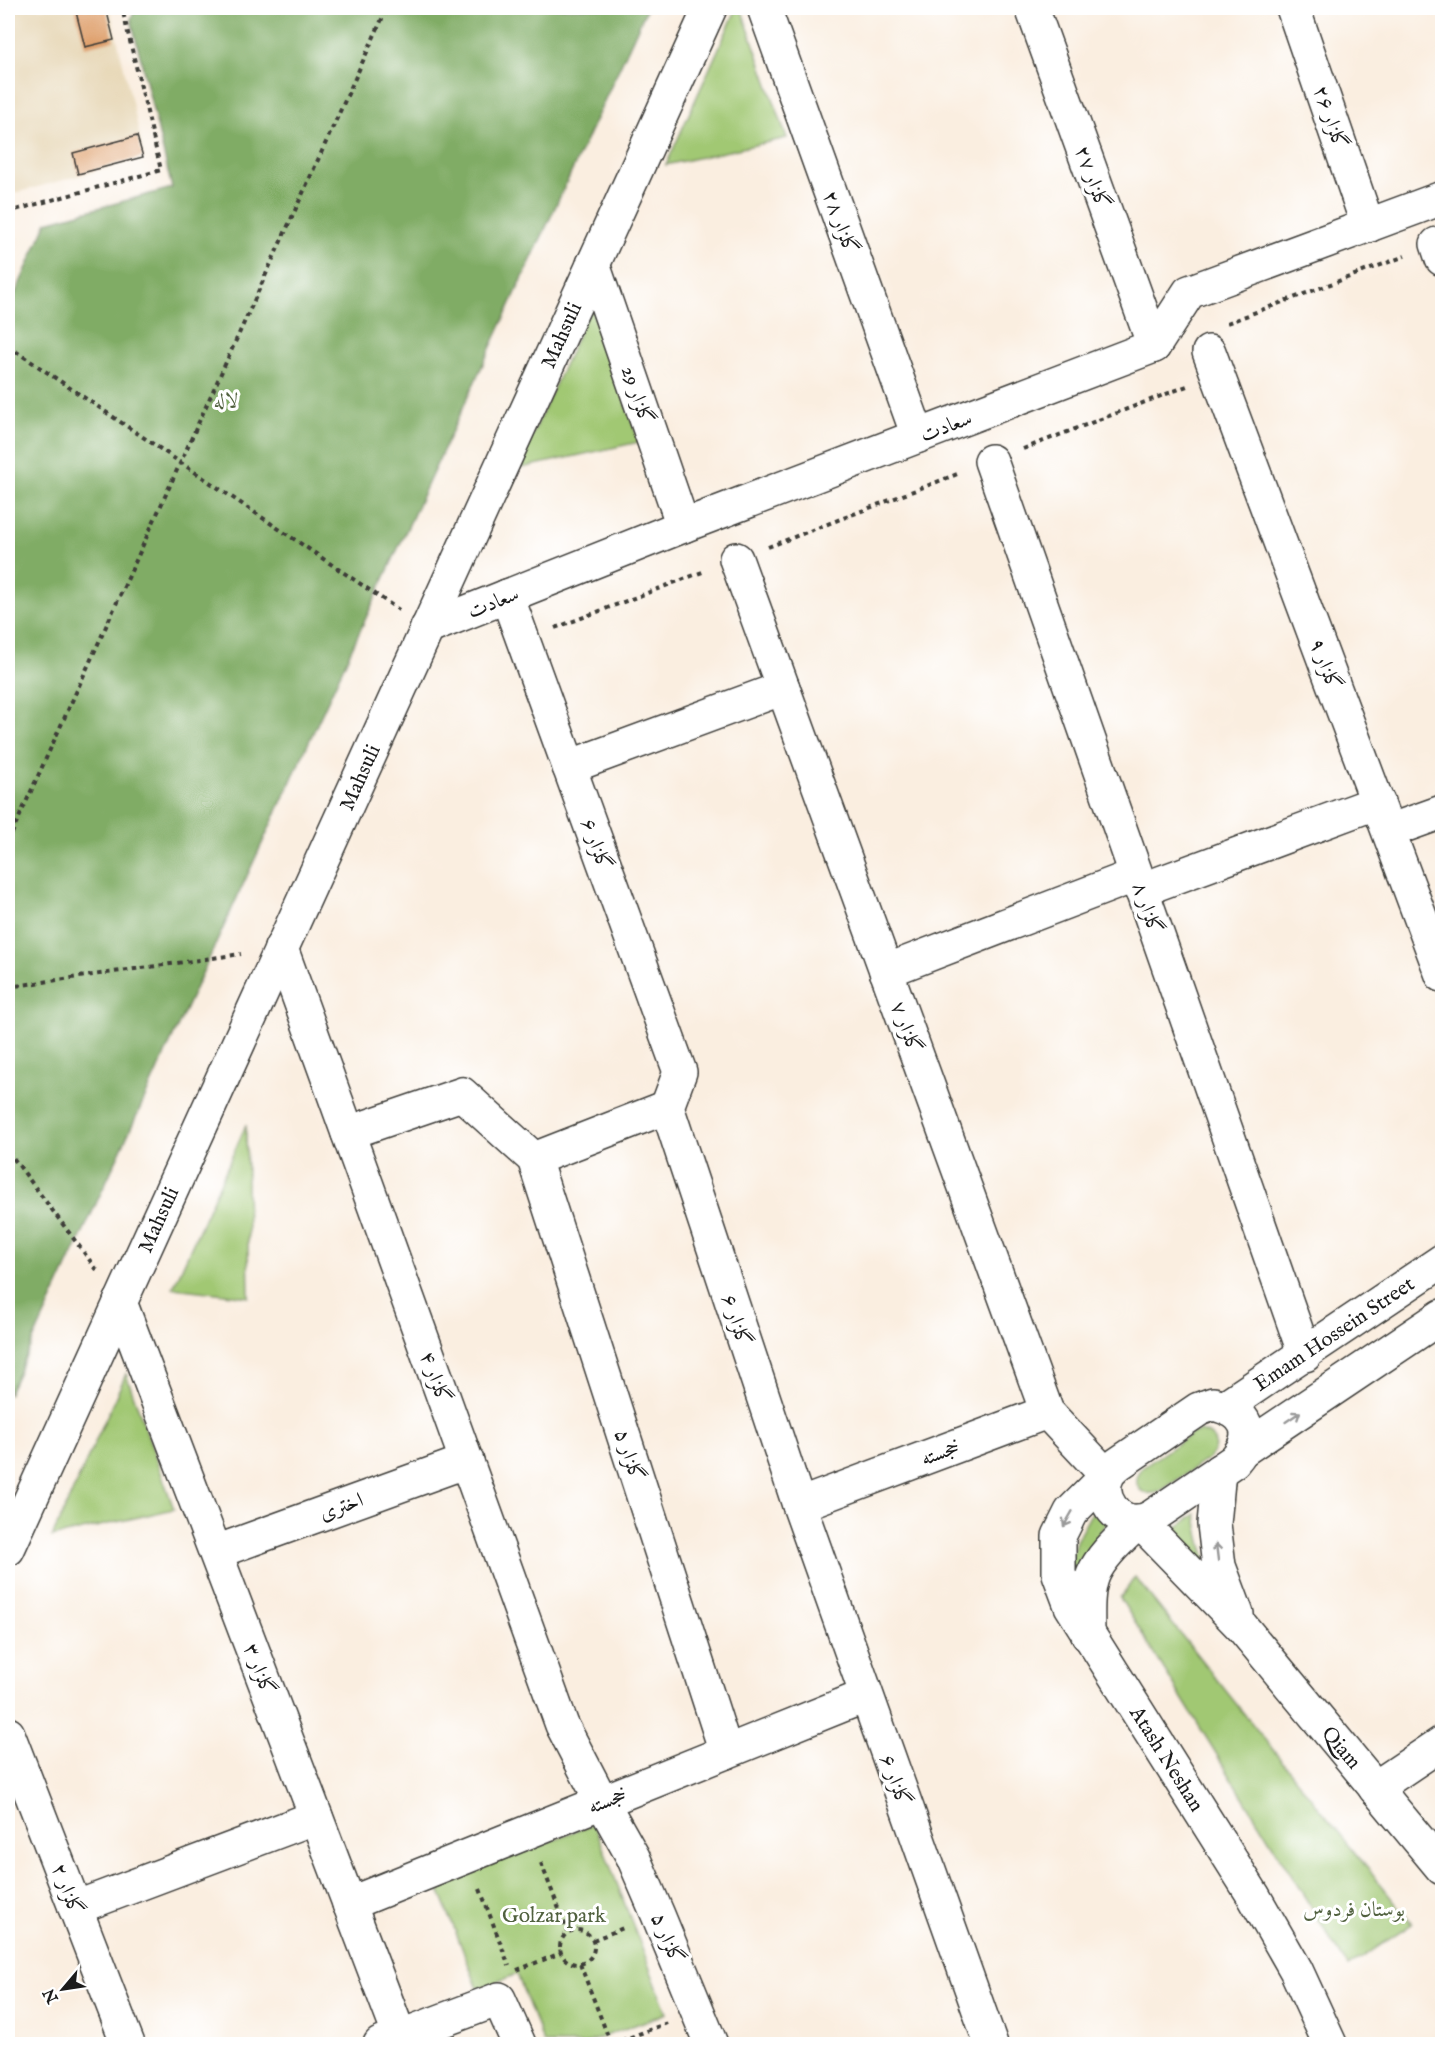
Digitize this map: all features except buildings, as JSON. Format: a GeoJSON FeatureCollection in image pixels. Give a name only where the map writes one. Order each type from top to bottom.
{"type":"FeatureCollection","features":[{"type":"Feature","properties":{"kind":"street","name":"Mahsuli"},"geometry":{"type":"LineString","coordinates":[[8,1549],[710,8]]}},
{"type":"Feature","properties":{"kind":"street","name":"گلزار ۲۸"},"geometry":{"type":"LineString","coordinates":[[764,8],[918,436]]}},
{"type":"Feature","properties":{"kind":"street","name":"گلزار ۲۷"},"geometry":{"type":"LineString","coordinates":[[1032,8],[1154,346]]}},
{"type":"Feature","properties":{"kind":"street","name":"گلزار ۲۶"},"geometry":{"type":"LineString","coordinates":[[1293,8],[1368,226]]}},
{"type":"Feature","properties":{"kind":"street"},"geometry":{"type":"LineString","coordinates":[[1154,346],[1189,292],[1443,198]]}},
{"type":"Feature","properties":{"kind":"street","name":"گلزار 29"},"geometry":{"type":"LineString","coordinates":[[593,264],[683,526]]}},
{"type":"Feature","properties":{"kind":"street","name":"سعادت"},"geometry":{"type":"LineString","coordinates":[[427,628],[683,526],[1154,346]]}},
{"type":"Feature","properties":{"kind":"street","name":"گلزار ۹"},"geometry":{"type":"LineString","coordinates":[[1209,352],[1443,975]]}},
{"type":"Feature","properties":{"kind":"street","name":"گلزار ۸"},"geometry":{"type":"LineString","coordinates":[[991,461],[1305,1355]]}},
{"type":"Feature","properties":{"kind":"street","name":"گلزار ۷"},"geometry":{"type":"LineString","coordinates":[[736,559],[1047,1412],[1107,1476]]}},
{"type":"Feature","properties":{"kind":"street","name":"گلزار ۶"},"geometry":{"type":"LineString","coordinates":[[507,596],[680,1072],[667,1107],[865,1696],[991,2044]]}},
{"type":"Feature","properties":{"kind":"street"},"geometry":{"type":"LineString","coordinates":[[569,767],[783,688]]}},
{"type":"Feature","properties":{"kind":"street"},"geometry":{"type":"LineString","coordinates":[[886,971],[1139,882],[1383,817],[1443,812]]}},
{"type":"Feature","properties":{"kind":"street","name":"گلزار ۴"},"geometry":{"type":"LineString","coordinates":[[281,948],[562,1725],[602,1802]]}},
{"type":"Feature","properties":{"kind":"street"},"geometry":{"type":"LineString","coordinates":[[348,1133],[462,1094],[534,1159],[667,1107]]}},
{"type":"Feature","properties":{"kind":"street","name":"گلزار ۵"},"geometry":{"type":"LineString","coordinates":[[534,1159],[726,1752]]}},
{"type":"Feature","properties":{"kind":"street","name":"Emam Hossein Street"},"geometry":{"type":"LineString","coordinates":[[1226,1406],[1443,1261]]}},
{"type":"Feature","properties":{"kind":"street","name":"گلزار ۳"},"geometry":{"type":"LineString","coordinates":[[120,1302],[349,1904],[390,2041]]}},
{"type":"Feature","properties":{"kind":"street"},"geometry":{"type":"LineString","coordinates":[[1088,1635],[1088,1599],[1093,1575],[1105,1556],[1139,1521],[1153,1516],[1234,1461],[1244,1449],[1443,1316]]}},
{"type":"Feature","properties":{"kind":"street","name":"Atash Neshan"},"geometry":{"type":"LineString","coordinates":[[1226,1406],[1213,1404],[1199,1409],[1118,1464],[1071,1512],[1059,1536],[1059,1574],[1071,1606],[1088,1635],[1253,1895],[1296,1970],[1330,2044]]}},
{"type":"Feature","properties":{"kind":"street"},"geometry":{"type":"LineString","coordinates":[[1226,1406],[1242,1418],[1247,1433],[1244,1449]]}},
{"type":"Feature","properties":{"kind":"street","name":"خجسته"},"geometry":{"type":"LineString","coordinates":[[799,1505],[1047,1412]]}},
{"type":"Feature","properties":{"kind":"street","name":"اختری"},"geometry":{"type":"LineString","coordinates":[[216,1552],[466,1461]]}},
{"type":"Feature","properties":{"kind":"street","name":"Qiam"},"geometry":{"type":"LineString","coordinates":[[1219,1471],[1214,1524],[1219,1566],[1242,1627]]}},
{"type":"Feature","properties":{"kind":"street"},"geometry":{"type":"LineString","coordinates":[[1107,1476],[1104,1492],[1110,1507],[1122,1518],[1139,1521]]}},
{"type":"Feature","properties":{"kind":"street","name":"Qiam"},"geometry":{"type":"LineString","coordinates":[[1139,1521],[1242,1627],[1443,1868]]}},
{"type":"Feature","properties":{"kind":"street","name":"خجسته"},"geometry":{"type":"LineString","coordinates":[[349,1904],[865,1696]]}},
{"type":"Feature","properties":{"kind":"street","name":"گلزار ۲"},"geometry":{"type":"LineString","coordinates":[[8,1734],[128,2044]]}},
{"type":"Feature","properties":{"kind":"street"},"geometry":{"type":"LineString","coordinates":[[1375,1788],[1443,1743]]}},
{"type":"Feature","properties":{"kind":"street","name":"گلزار ۵"},"geometry":{"type":"LineString","coordinates":[[602,1802],[633,1857],[711,2044]]}},
{"type":"Feature","properties":{"kind":"street"},"geometry":{"type":"LineString","coordinates":[[75,1908],[316,1817]]}},
{"type":"Feature","properties":{"kind":"street"},"geometry":{"type":"LineString","coordinates":[[390,2041],[500,1999],[519,2044]]}},
{"type":"Feature","properties":{"kind":"path"},"geometry":{"type":"LineString","coordinates":[[8,212],[161,170],[122,8]]}},
{"type":"Feature","properties":{"kind":"path"},"geometry":{"type":"LineString","coordinates":[[8,842],[387,8]]}},
{"type":"Feature","properties":{"kind":"path"},"geometry":{"type":"LineString","coordinates":[[8,346],[427,628]]}},
{"type":"Feature","properties":{"kind":"path"},"geometry":{"type":"LineString","coordinates":[[8,987],[281,948]]}},
{"type":"Feature","properties":{"kind":"path"},"geometry":{"type":"LineString","coordinates":[[8,1151],[120,1302]]}},
{"type":"Feature","properties":{"kind":"path"},"geometry":{"type":"LineString","coordinates":[[529,1831],[568,1932]]}},
{"type":"Feature","properties":{"kind":"path"},"geometry":{"type":"LineString","coordinates":[[467,1856],[512,1973],[561,1953]]}},
{"type":"Feature","properties":{"kind":"path"},"geometry":{"type":"LineString","coordinates":[[575,1929],[582,1930],[593,1940],[592,1955],[587,1961],[572,1964],[565,1960],[560,1946],[562,1938],[568,1932],[575,1929]]}},
{"type":"Feature","properties":{"kind":"path"},"geometry":{"type":"LineString","coordinates":[[580,1964],[612,2044],[698,2011]]}},
{"type":"Feature","properties":{"kind":"shaded area"},"geometry":{"type":"Polygon","coordinates":[[[8,8],[110,8],[145,158],[8,195],[8,8]]]}},
{"type":"Feature","properties":{"kind":"green space","name":"لاله"},"geometry":{"type":"Polygon","coordinates":[[[136,8],[647,8],[8,1395],[8,310],[47,222],[172,188],[131,19],[136,8]]]}},
{"type":"Feature","properties":{"kind":"green space"},"geometry":{"type":"Polygon","coordinates":[[[737,8],[741,8],[787,138],[666,165],[737,8]]]}},
{"type":"Feature","properties":{"kind":"green space"},"geometry":{"type":"Polygon","coordinates":[[[591,306],[639,442],[517,469],[591,306]]]}},
{"type":"Feature","properties":{"kind":"green space"},"geometry":{"type":"Polygon","coordinates":[[[246,1125],[249,1297],[173,1288],[246,1125]]]}},
{"type":"Feature","properties":{"kind":"green space"},"geometry":{"type":"Polygon","coordinates":[[[126,1374],[174,1509],[52,1537],[126,1374]]]}},
{"type":"Feature","properties":{"kind":"green space"},"geometry":{"type":"Polygon","coordinates":[[[1200,1431],[1210,1435],[1214,1441],[1214,1449],[1209,1458],[1159,1492],[1147,1493],[1139,1488],[1137,1479],[1142,1468],[1193,1433],[1200,1431]]]}},
{"type":"Feature","properties":{"kind":"green space"},"geometry":{"type":"Polygon","coordinates":[[[1092,1512],[1107,1523],[1084,1560],[1079,1600],[1070,1564],[1076,1541],[1092,1512]]]}},
{"type":"Feature","properties":{"kind":"green space"},"geometry":{"type":"Polygon","coordinates":[[[1196,1514],[1206,1558],[1223,1598],[1166,1535],[1196,1514]]]}},
{"type":"Feature","properties":{"kind":"green space","name":"بوستان فردوس"},"geometry":{"type":"Polygon","coordinates":[[[1135,1577],[1412,1924],[1348,1967],[1120,1598],[1135,1577]]]}},
{"type":"Feature","properties":{"kind":"green space","name":"Golzar park"},"geometry":{"type":"Polygon","coordinates":[[[594,1824],[667,2013],[584,2044],[544,2044],[517,1974],[478,1989],[437,1884],[594,1824]]]}}]}
